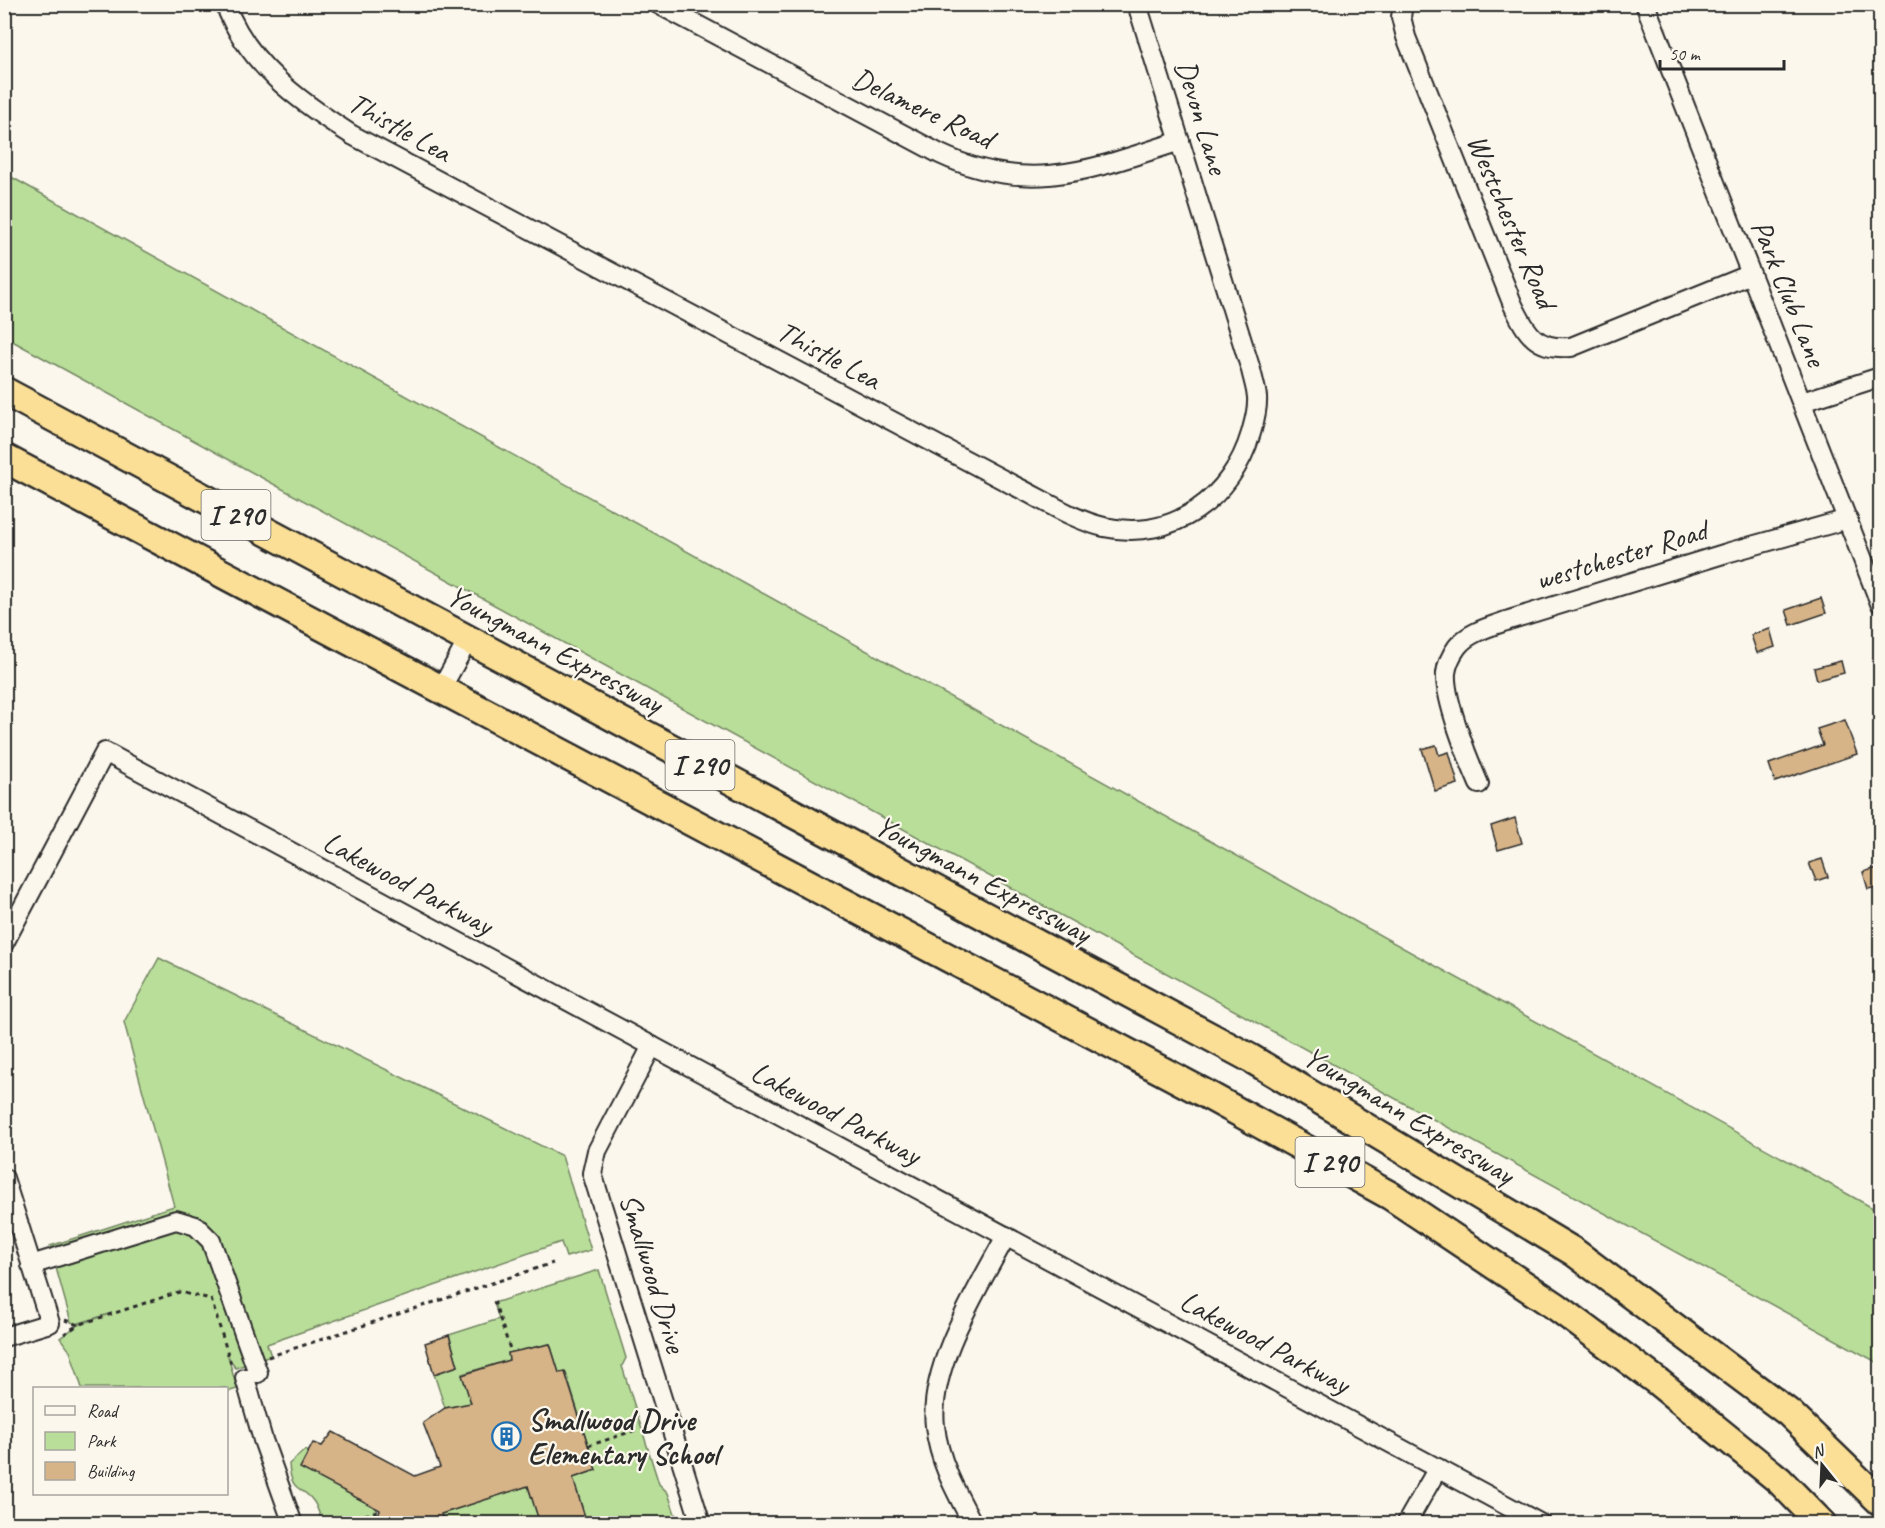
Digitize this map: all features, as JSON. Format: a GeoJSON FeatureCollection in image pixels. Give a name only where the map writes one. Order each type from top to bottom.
{"type":"FeatureCollection","features":[{"type":"Feature","properties":{"kind":"highway","name":"Youngmann Expressway"},"geometry":{"type":"LineString","coordinates":[[4,391],[1250,1058],[1574,1252],[1789,1413],[1881,1501]]}},
{"type":"Feature","properties":{"kind":"highway","name":"I 290"},"geometry":{"type":"LineString","coordinates":[[4,458],[1194,1088],[1391,1196],[1557,1307],[1658,1382],[1779,1480],[1822,1524]]}},
{"type":"Feature","properties":{"kind":"street","name":"Thistle Lea"},"geometry":{"type":"LineString","coordinates":[[225,4],[245,44],[263,67],[285,88],[352,135],[1013,484],[1085,521],[1105,527],[1126,530],[1149,528],[1171,523],[1191,514],[1226,485],[1248,444],[1256,414],[1257,398],[1251,370],[1213,247]]}},
{"type":"Feature","properties":{"kind":"street","name":"Delamere Road"},"geometry":{"type":"LineString","coordinates":[[658,4],[940,154],[960,164],[984,171],[1030,177],[1056,176],[1099,167],[1180,141]]}},
{"type":"Feature","properties":{"kind":"street","name":"Devon Lane"},"geometry":{"type":"LineString","coordinates":[[1137,4],[1213,247]]}},
{"type":"Feature","properties":{"kind":"street","name":"Westchester Road"},"geometry":{"type":"LineString","coordinates":[[1403,4],[1401,17],[1411,48],[1513,305],[1524,328],[1534,339],[1544,345],[1557,348],[1578,345],[1751,274]]}},
{"type":"Feature","properties":{"kind":"street","name":"Park Club Lane"},"geometry":{"type":"LineString","coordinates":[[1645,4],[1881,603]]}},
{"type":"Feature","properties":{"kind":"street"},"geometry":{"type":"LineString","coordinates":[[1802,402],[1881,377]]}},
{"type":"Feature","properties":{"kind":"street","name":"westchester Road"},"geometry":{"type":"LineString","coordinates":[[1479,784],[1468,758],[1447,686],[1446,671],[1458,645],[1481,629],[1730,552],[1848,519]]}},
{"type":"Feature","properties":{"kind":"street"},"geometry":{"type":"LineString","coordinates":[[441,689],[468,640]]}},
{"type":"Feature","properties":{"kind":"street","name":"Lakewood Parkway"},"geometry":{"type":"LineString","coordinates":[[4,943],[105,752],[1541,1524]]}},
{"type":"Feature","properties":{"kind":"street","name":"Smallwood Drive"},"geometry":{"type":"LineString","coordinates":[[652,1046],[597,1151],[592,1173],[702,1524]]}},
{"type":"Feature","properties":{"kind":"street"},"geometry":{"type":"LineString","coordinates":[[4,1178],[50,1323],[4,1337]]}},
{"type":"Feature","properties":{"kind":"street"},"geometry":{"type":"LineString","coordinates":[[32,1264],[176,1220],[196,1226],[211,1241],[252,1371],[263,1440],[293,1524]]}},
{"type":"Feature","properties":{"kind":"street"},"geometry":{"type":"LineString","coordinates":[[973,1524],[948,1478],[935,1424],[935,1402],[940,1374],[951,1345],[972,1299],[1006,1236]]}},
{"type":"Feature","properties":{"kind":"street"},"geometry":{"type":"LineString","coordinates":[[1406,1524],[1438,1468]]}},
{"type":"Feature","properties":{"kind":"path"},"geometry":{"type":"LineString","coordinates":[[60,1338],[78,1325],[179,1292],[211,1299],[231,1364],[235,1368],[252,1371],[553,1263]]}},
{"type":"Feature","properties":{"kind":"path"},"geometry":{"type":"LineString","coordinates":[[494,1301],[511,1352]]}},
{"type":"Feature","properties":{"kind":"path"},"geometry":{"type":"LineString","coordinates":[[47,1313],[78,1325]]}},
{"type":"Feature","properties":{"kind":"path"},"geometry":{"type":"LineString","coordinates":[[588,1446],[639,1429]]}},
{"type":"Feature","properties":{"kind":"path"},"geometry":{"type":"LineString","coordinates":[[339,1524],[377,1511]]}},
{"type":"Feature","properties":{"kind":"green space"},"geometry":{"type":"Polygon","coordinates":[[[4,173],[1880,1212],[1880,1364],[5,337],[4,173]]]}},
{"type":"Feature","properties":{"kind":"green space"},"geometry":{"type":"Polygon","coordinates":[[[159,958],[562,1156],[591,1250],[566,1257],[561,1242],[267,1344],[271,1356],[235,1368],[228,1356],[237,1389],[228,1392],[228,1387],[82,1387],[70,1351],[60,1338],[78,1325],[112,1313],[76,1324],[71,1322],[50,1246],[174,1206],[124,1022],[159,958]]]}},
{"type":"Feature","properties":{"kind":"green space"},"geometry":{"type":"Polygon","coordinates":[[[599,1270],[626,1358],[622,1366],[659,1484],[668,1493],[678,1523],[587,1523],[573,1478],[596,1470],[566,1373],[559,1373],[550,1344],[508,1353],[509,1360],[462,1374],[471,1403],[445,1408],[434,1374],[458,1366],[449,1335],[499,1319],[494,1303],[599,1270]]]}},
{"type":"Feature","properties":{"kind":"green space"},"geometry":{"type":"Polygon","coordinates":[[[305,1450],[376,1508],[378,1514],[373,1523],[322,1523],[314,1502],[295,1485],[290,1474],[289,1464],[305,1450]]]}},
{"type":"Feature","properties":{"kind":"green space"},"geometry":{"type":"Polygon","coordinates":[[[528,1486],[540,1523],[444,1523],[441,1514],[528,1486]]]}},
{"type":"Feature","properties":{"kind":"building"},"geometry":{"type":"Polygon","coordinates":[[[1821,598],[1826,613],[1791,625],[1786,610],[1821,598]]]}},
{"type":"Feature","properties":{"kind":"building"},"geometry":{"type":"Polygon","coordinates":[[[1770,629],[1775,647],[1757,653],[1751,635],[1770,629]]]}},
{"type":"Feature","properties":{"kind":"building"},"geometry":{"type":"Polygon","coordinates":[[[1841,661],[1844,673],[1817,680],[1814,668],[1841,661]]]}},
{"type":"Feature","properties":{"kind":"building"},"geometry":{"type":"Polygon","coordinates":[[[1845,720],[1857,754],[1775,782],[1769,764],[1823,745],[1817,729],[1845,720]]]}},
{"type":"Feature","properties":{"kind":"building"},"geometry":{"type":"Polygon","coordinates":[[[1436,745],[1439,755],[1449,752],[1458,784],[1435,791],[1422,749],[1436,745]]]}},
{"type":"Feature","properties":{"kind":"building"},"geometry":{"type":"Polygon","coordinates":[[[1515,818],[1522,843],[1498,850],[1491,826],[1515,818]]]}},
{"type":"Feature","properties":{"kind":"building"},"geometry":{"type":"Polygon","coordinates":[[[1822,859],[1828,877],[1816,881],[1809,863],[1822,859]]]}},
{"type":"Feature","properties":{"kind":"building"},"geometry":{"type":"Polygon","coordinates":[[[1881,867],[1881,886],[1868,889],[1863,872],[1881,867]]]}},
{"type":"Feature","properties":{"kind":"building"},"geometry":{"type":"Polygon","coordinates":[[[449,1335],[458,1366],[434,1374],[425,1343],[449,1335]]]}},
{"type":"Feature","properties":{"kind":"building","name":"Smallwood Drive Elementary School"},"geometry":{"type":"Polygon","coordinates":[[[550,1344],[559,1373],[565,1372],[596,1470],[573,1478],[587,1524],[540,1524],[528,1486],[441,1514],[444,1524],[373,1524],[380,1510],[300,1468],[313,1443],[322,1446],[333,1432],[415,1476],[440,1467],[423,1423],[445,1408],[471,1403],[462,1375],[509,1360],[508,1353],[550,1344]]]}},
{"type":"Feature","properties":{"kind":"place","name":"Smallwood Drive Elementary School"},"geometry":{"type":"Point","coordinates":[507,1437]}}]}
